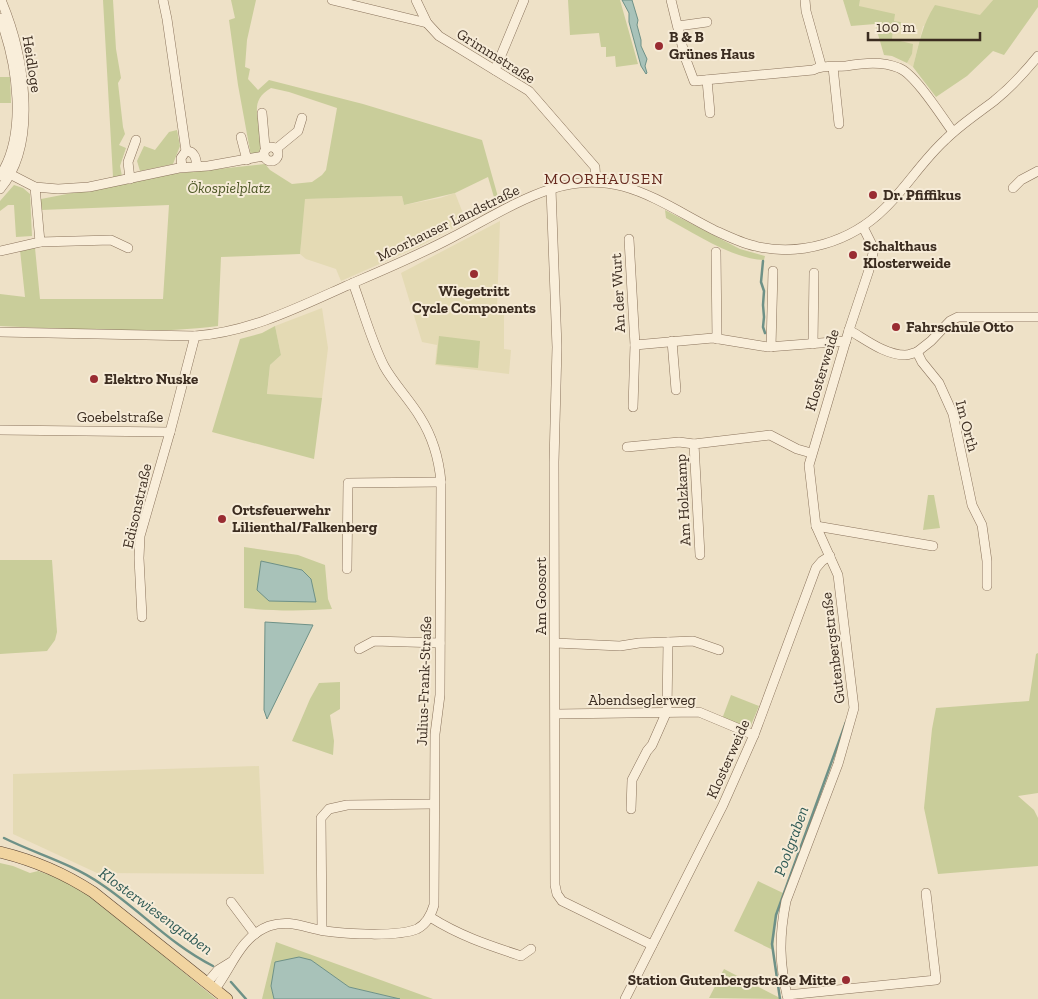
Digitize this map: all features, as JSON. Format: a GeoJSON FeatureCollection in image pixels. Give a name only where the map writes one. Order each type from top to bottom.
{"type":"FeatureCollection","features":[{"type":"Feature","properties":{"kind":"main road"},"geometry":{"type":"LineString","coordinates":[[0,852],[43,865],[87,888],[113,906],[227,999]]}},
{"type":"Feature","properties":{"kind":"street","name":"Heidloge"},"geometry":{"type":"LineString","coordinates":[[1,0],[11,24],[17,46],[24,92],[20,142],[5,174]]}},
{"type":"Feature","properties":{"kind":"street"},"geometry":{"type":"LineString","coordinates":[[163,0],[186,151],[181,158],[182,167]]}},
{"type":"Feature","properties":{"kind":"street"},"geometry":{"type":"LineString","coordinates":[[332,0],[427,23]]}},
{"type":"Feature","properties":{"kind":"street","name":"Grimmstraße"},"geometry":{"type":"LineString","coordinates":[[416,0],[427,23],[438,36],[529,91],[595,167],[596,182]]}},
{"type":"Feature","properties":{"kind":"street"},"geometry":{"type":"LineString","coordinates":[[495,70],[524,0]]}},
{"type":"Feature","properties":{"kind":"street"},"geometry":{"type":"LineString","coordinates":[[670,0],[678,26],[678,34],[684,57],[694,81],[812,70],[821,66],[833,67],[873,62],[888,64],[901,68],[906,72],[953,132]]}},
{"type":"Feature","properties":{"kind":"street"},"geometry":{"type":"LineString","coordinates":[[805,0],[806,12],[821,66]]}},
{"type":"Feature","properties":{"kind":"street","name":"Heidloge"},"geometry":{"type":"LineString","coordinates":[[0,18],[11,52],[16,96],[14,138],[0,189]]}},
{"type":"Feature","properties":{"kind":"street"},"geometry":{"type":"LineString","coordinates":[[678,26],[707,22]]}},
{"type":"Feature","properties":{"kind":"street","name":"Moorhauser Landstraße"},"geometry":{"type":"LineString","coordinates":[[0,332],[195,336],[216,334],[256,324],[428,249],[498,212],[551,189],[576,183],[616,184],[639,190],[713,229],[754,246],[776,250],[801,249],[835,241],[862,227],[884,210],[953,132],[1014,84],[1037,60]]}},
{"type":"Feature","properties":{"kind":"street"},"geometry":{"type":"LineString","coordinates":[[833,67],[839,124]]}},
{"type":"Feature","properties":{"kind":"street"},"geometry":{"type":"LineString","coordinates":[[707,80],[710,113]]}},
{"type":"Feature","properties":{"kind":"street"},"geometry":{"type":"LineString","coordinates":[[262,113],[265,146],[269,151]]}},
{"type":"Feature","properties":{"kind":"street"},"geometry":{"type":"LineString","coordinates":[[5,174],[35,187],[90,187],[182,167],[247,160],[269,151],[298,130],[302,118]]}},
{"type":"Feature","properties":{"kind":"street"},"geometry":{"type":"LineString","coordinates":[[242,137],[247,160]]}},
{"type":"Feature","properties":{"kind":"street"},"geometry":{"type":"LineString","coordinates":[[130,179],[128,162],[136,140]]}},
{"type":"Feature","properties":{"kind":"street"},"geometry":{"type":"LineString","coordinates":[[186,151],[193,154],[197,166]]}},
{"type":"Feature","properties":{"kind":"street"},"geometry":{"type":"LineString","coordinates":[[1013,188],[1021,180],[1038,171]]}},
{"type":"Feature","properties":{"kind":"street"},"geometry":{"type":"LineString","coordinates":[[35,187],[40,242]]}},
{"type":"Feature","properties":{"kind":"street","name":"Am Goosort"},"geometry":{"type":"LineString","coordinates":[[551,189],[557,347],[554,462],[555,885],[557,894],[562,900],[652,945]]}},
{"type":"Feature","properties":{"kind":"street","name":"Klosterweide"},"geometry":{"type":"LineString","coordinates":[[626,998],[723,804],[754,734],[816,568],[830,556],[816,526],[809,466],[874,249],[862,227]]}},
{"type":"Feature","properties":{"kind":"street","name":"An der Wurt"},"geometry":{"type":"LineString","coordinates":[[629,239],[635,345],[633,407]]}},
{"type":"Feature","properties":{"kind":"street"},"geometry":{"type":"LineString","coordinates":[[0,251],[40,242],[111,240],[128,248]]}},
{"type":"Feature","properties":{"kind":"street"},"geometry":{"type":"LineString","coordinates":[[716,252],[717,339]]}},
{"type":"Feature","properties":{"kind":"street"},"geometry":{"type":"LineString","coordinates":[[771,347],[773,271]]}},
{"type":"Feature","properties":{"kind":"street"},"geometry":{"type":"LineString","coordinates":[[813,344],[814,273]]}},
{"type":"Feature","properties":{"kind":"street","name":"Julius-Frank-Straße"},"geometry":{"type":"LineString","coordinates":[[353,283],[385,368],[420,418],[433,444],[441,482],[440,695],[435,734],[434,905],[430,917]]}},
{"type":"Feature","properties":{"kind":"street"},"geometry":{"type":"LineString","coordinates":[[849,330],[878,347],[897,354],[906,355],[917,352],[931,341],[950,321],[958,317],[1038,317]]}},
{"type":"Feature","properties":{"kind":"street","name":"Goebelstraße"},"geometry":{"type":"LineString","coordinates":[[0,430],[170,432],[195,336]]}},
{"type":"Feature","properties":{"kind":"street","name":"An der Wurt"},"geometry":{"type":"LineString","coordinates":[[635,345],[717,339],[771,347],[846,341]]}},
{"type":"Feature","properties":{"kind":"street"},"geometry":{"type":"LineString","coordinates":[[672,341],[676,390]]}},
{"type":"Feature","properties":{"kind":"street","name":"Im Orth"},"geometry":{"type":"LineString","coordinates":[[917,352],[922,362],[939,382],[953,414],[972,506],[982,525],[987,560],[987,586]]}},
{"type":"Feature","properties":{"kind":"street","name":"Edisonstraße"},"geometry":{"type":"LineString","coordinates":[[142,617],[138,558],[140,536],[170,432]]}},
{"type":"Feature","properties":{"kind":"street","name":"Am Holzkamp"},"geometry":{"type":"LineString","coordinates":[[627,447],[680,442],[694,444],[770,436],[797,450],[812,453]]}},
{"type":"Feature","properties":{"kind":"street","name":"Am Holzkamp"},"geometry":{"type":"LineString","coordinates":[[694,444],[700,554]]}},
{"type":"Feature","properties":{"kind":"street"},"geometry":{"type":"LineString","coordinates":[[347,569],[348,483],[441,482]]}},
{"type":"Feature","properties":{"kind":"street"},"geometry":{"type":"LineString","coordinates":[[816,526],[933,546]]}},
{"type":"Feature","properties":{"kind":"street","name":"Gutenbergstraße"},"geometry":{"type":"LineString","coordinates":[[830,556],[838,575],[854,708],[838,764],[786,901],[780,949],[787,997],[936,980],[926,893]]}},
{"type":"Feature","properties":{"kind":"street"},"geometry":{"type":"LineString","coordinates":[[359,650],[374,641],[440,643]]}},
{"type":"Feature","properties":{"kind":"street"},"geometry":{"type":"LineString","coordinates":[[555,643],[620,646],[639,642],[693,642],[719,650]]}},
{"type":"Feature","properties":{"kind":"street"},"geometry":{"type":"LineString","coordinates":[[631,809],[632,780],[667,712],[668,642]]}},
{"type":"Feature","properties":{"kind":"street","name":"Abendseglerweg"},"geometry":{"type":"LineString","coordinates":[[556,714],[699,712],[754,734]]}},
{"type":"Feature","properties":{"kind":"street"},"geometry":{"type":"LineString","coordinates":[[322,930],[321,818],[329,809],[347,805],[434,804]]}},
{"type":"Feature","properties":{"kind":"street"},"geometry":{"type":"LineString","coordinates":[[230,902],[255,934]]}},
{"type":"Feature","properties":{"kind":"street"},"geometry":{"type":"LineString","coordinates":[[211,986],[227,972],[231,962],[255,934],[269,926],[288,923],[350,934],[409,931],[419,928],[430,917],[450,930],[466,937],[521,956],[531,949]]}},
{"type":"Feature","properties":{"kind":"shaded area"},"geometry":{"type":"Polygon","coordinates":[[[860,0],[993,0],[980,16],[923,26],[913,67],[907,63],[912,54],[892,39],[893,31],[900,31],[901,22],[894,21],[859,6],[860,0]]]}},
{"type":"Feature","properties":{"kind":"shaded area"},"geometry":{"type":"Polygon","coordinates":[[[455,193],[466,221],[418,247],[341,281],[336,269],[306,259],[300,254],[304,199],[402,196],[404,205],[455,193]]]}},
{"type":"Feature","properties":{"kind":"shaded area"},"geometry":{"type":"Polygon","coordinates":[[[500,221],[497,308],[504,308],[504,349],[511,350],[509,374],[435,365],[437,345],[422,342],[401,273],[500,221]]]}},
{"type":"Feature","properties":{"kind":"shaded area"},"geometry":{"type":"Polygon","coordinates":[[[322,308],[328,348],[322,398],[267,395],[270,365],[281,355],[275,326],[322,308]]]}},
{"type":"Feature","properties":{"kind":"shaded area"},"geometry":{"type":"Polygon","coordinates":[[[259,766],[264,874],[97,873],[13,834],[13,774],[259,766]]]}},
{"type":"Feature","properties":{"kind":"green space"},"geometry":{"type":"Polygon","coordinates":[[[103,0],[113,0],[116,49],[121,78],[118,83],[125,134],[119,145],[126,148],[120,166],[122,176],[113,177],[103,0]]]}},
{"type":"Feature","properties":{"kind":"green space","name":"Ökospielplatz"},"geometry":{"type":"Polygon","coordinates":[[[231,0],[256,0],[247,40],[245,67],[250,69],[248,79],[258,90],[269,80],[363,104],[482,140],[500,204],[496,204],[488,177],[455,193],[404,205],[402,196],[305,199],[300,254],[221,257],[218,326],[137,331],[0,326],[0,294],[25,297],[20,250],[35,248],[40,299],[163,299],[169,205],[41,210],[41,199],[171,174],[265,164],[270,170],[292,184],[312,182],[326,170],[337,108],[271,88],[262,95],[258,102],[257,110],[261,146],[258,155],[251,156],[229,20],[235,18],[231,0]]]}},
{"type":"Feature","properties":{"kind":"green space"},"geometry":{"type":"Polygon","coordinates":[[[568,0],[620,0],[638,64],[616,67],[615,56],[606,57],[606,47],[601,47],[599,33],[570,35],[568,0]]]}},
{"type":"Feature","properties":{"kind":"green space"},"geometry":{"type":"Polygon","coordinates":[[[843,0],[860,0],[859,6],[895,14],[894,21],[901,22],[900,31],[893,31],[892,39],[913,44],[912,54],[907,63],[892,56],[884,55],[875,24],[851,26],[843,0]]]}},
{"type":"Feature","properties":{"kind":"green space"},"geometry":{"type":"Polygon","coordinates":[[[993,0],[1038,0],[1038,7],[1004,55],[993,51],[967,76],[936,97],[913,67],[921,35],[935,5],[980,15],[993,0]]]}},
{"type":"Feature","properties":{"kind":"green space"},"geometry":{"type":"Polygon","coordinates":[[[0,77],[10,77],[11,103],[0,103],[0,77]]]}},
{"type":"Feature","properties":{"kind":"green space"},"geometry":{"type":"Polygon","coordinates":[[[177,130],[180,146],[173,164],[140,171],[137,161],[144,146],[155,150],[169,132],[177,130]]]}},
{"type":"Feature","properties":{"kind":"green space"},"geometry":{"type":"Polygon","coordinates":[[[14,185],[23,188],[30,194],[32,236],[16,237],[14,205],[8,205],[0,211],[0,201],[14,185]]]}},
{"type":"Feature","properties":{"kind":"green space"},"geometry":{"type":"Polygon","coordinates":[[[665,210],[740,249],[765,256],[764,260],[739,255],[714,244],[666,218],[665,210]]]}},
{"type":"Feature","properties":{"kind":"green space"},"geometry":{"type":"Polygon","coordinates":[[[275,326],[281,355],[270,365],[267,394],[322,398],[314,459],[212,432],[240,339],[262,333],[275,326]]]}},
{"type":"Feature","properties":{"kind":"green space"},"geometry":{"type":"Polygon","coordinates":[[[439,336],[480,341],[478,368],[436,364],[439,336]]]}},
{"type":"Feature","properties":{"kind":"green space"},"geometry":{"type":"Polygon","coordinates":[[[928,495],[934,495],[940,528],[923,530],[928,495]]]}},
{"type":"Feature","properties":{"kind":"green space"},"geometry":{"type":"Polygon","coordinates":[[[244,547],[298,555],[325,565],[328,599],[332,609],[266,610],[244,608],[244,547]]]}},
{"type":"Feature","properties":{"kind":"green space"},"geometry":{"type":"Polygon","coordinates":[[[0,560],[52,560],[57,632],[55,640],[47,651],[0,654],[0,560]]]}},
{"type":"Feature","properties":{"kind":"green space"},"geometry":{"type":"Polygon","coordinates":[[[1038,653],[1038,793],[1018,796],[1034,810],[1038,818],[1038,866],[938,874],[924,808],[936,708],[1029,701],[1036,654],[1038,653]]]}},
{"type":"Feature","properties":{"kind":"green space"},"geometry":{"type":"Polygon","coordinates":[[[340,682],[340,709],[330,715],[334,741],[333,755],[292,741],[319,683],[340,682]]]}},
{"type":"Feature","properties":{"kind":"green space"},"geometry":{"type":"Polygon","coordinates":[[[731,695],[759,706],[749,730],[722,719],[731,695]]]}},
{"type":"Feature","properties":{"kind":"green space"},"geometry":{"type":"Polygon","coordinates":[[[0,863],[30,873],[38,871],[56,877],[80,889],[216,999],[0,999],[0,863]]]}},
{"type":"Feature","properties":{"kind":"green space"},"geometry":{"type":"Polygon","coordinates":[[[758,881],[783,893],[776,915],[773,950],[734,931],[758,881]]]}},
{"type":"Feature","properties":{"kind":"green space"},"geometry":{"type":"Polygon","coordinates":[[[276,942],[433,999],[400,999],[349,987],[311,960],[271,986],[274,999],[262,999],[276,942]]]}},
{"type":"Feature","properties":{"kind":"green space"},"geometry":{"type":"Polygon","coordinates":[[[724,969],[780,998],[780,999],[709,998],[724,969]]]}},
{"type":"Feature","properties":{"kind":"water"},"geometry":{"type":"Polygon","coordinates":[[[622,0],[632,0],[638,20],[637,25],[641,46],[647,59],[645,66],[646,74],[641,66],[629,22],[629,13],[622,0]]]}},
{"type":"Feature","properties":{"kind":"water"},"geometry":{"type":"Polygon","coordinates":[[[261,561],[302,570],[311,579],[316,602],[269,601],[257,590],[261,561]]]}},
{"type":"Feature","properties":{"kind":"water"},"geometry":{"type":"Polygon","coordinates":[[[265,622],[313,625],[267,719],[264,710],[265,622]]]}},
{"type":"Feature","properties":{"kind":"water"},"geometry":{"type":"Polygon","coordinates":[[[299,957],[311,960],[349,987],[400,999],[274,999],[271,986],[275,962],[299,957]]]}},
{"type":"Feature","properties":{"kind":"waterway"},"geometry":{"type":"LineString","coordinates":[[763,261],[761,282],[764,291],[763,327],[765,333]]}},
{"type":"Feature","properties":{"kind":"waterway","name":"Poolgraben"},"geometry":{"type":"LineString","coordinates":[[780,999],[772,944],[776,915],[846,722]]}},
{"type":"Feature","properties":{"kind":"waterway","name":"Klosterwiesengraben"},"geometry":{"type":"LineString","coordinates":[[4,838],[66,864],[90,877],[115,894],[169,938],[213,966]]}},
{"type":"Feature","properties":{"kind":"waterway","name":"Klosterwiesengraben"},"geometry":{"type":"LineString","coordinates":[[231,982],[246,999]]}},
{"type":"Feature","properties":{"kind":"place","name":"B & B Grünes Haus"},"geometry":{"type":"Point","coordinates":[659,46]}},
{"type":"Feature","properties":{"kind":"place","name":"Dr. Pfiffikus"},"geometry":{"type":"Point","coordinates":[873,195]}},
{"type":"Feature","properties":{"kind":"place","name":"Schalthaus Klosterweide"},"geometry":{"type":"Point","coordinates":[853,255]}},
{"type":"Feature","properties":{"kind":"place","name":"Wiegetritt Cycle Components"},"geometry":{"type":"Point","coordinates":[474,274]}},
{"type":"Feature","properties":{"kind":"place","name":"Fahrschule Otto"},"geometry":{"type":"Point","coordinates":[896,327]}},
{"type":"Feature","properties":{"kind":"place","name":"Elektro Nuske"},"geometry":{"type":"Point","coordinates":[94,379]}},
{"type":"Feature","properties":{"kind":"place","name":"Ortsfeuerwehr Lilienthal/Falkenberg"},"geometry":{"type":"Point","coordinates":[222,519]}},
{"type":"Feature","properties":{"kind":"place","name":"Station Gutenbergstraße Mitte"},"geometry":{"type":"Point","coordinates":[846,980]}},
{"type":"Feature","properties":{"kind":"district","name":"MOORHAUSEN"},"geometry":{"type":"Point","coordinates":[604,178]}}]}
